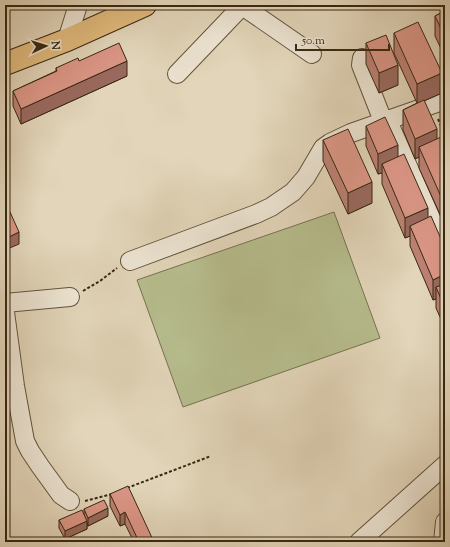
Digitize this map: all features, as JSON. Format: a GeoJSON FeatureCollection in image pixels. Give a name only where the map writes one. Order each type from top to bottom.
{"type":"FeatureCollection","features":[{"type":"Feature","properties":{"kind":"highway"},"geometry":{"type":"LineString","coordinates":[[7,59],[67,40],[145,5]]}},
{"type":"Feature","properties":{"kind":"street"},"geometry":{"type":"LineString","coordinates":[[67,40],[78,5]]}},
{"type":"Feature","properties":{"kind":"street"},"geometry":{"type":"LineString","coordinates":[[177,74],[241,6],[312,54]]}},
{"type":"Feature","properties":{"kind":"street"},"geometry":{"type":"LineString","coordinates":[[362,58],[361,64],[385,120],[445,250]]}},
{"type":"Feature","properties":{"kind":"street"},"geometry":{"type":"LineString","coordinates":[[130,261],[271,207],[286,198],[300,185],[326,145],[351,133],[385,120],[445,100]]}},
{"type":"Feature","properties":{"kind":"street"},"geometry":{"type":"LineString","coordinates":[[5,303],[70,297]]}},
{"type":"Feature","properties":{"kind":"street"},"geometry":{"type":"LineString","coordinates":[[5,312],[15,386],[26,441],[30,451],[61,495],[70,501]]}},
{"type":"Feature","properties":{"kind":"street"},"geometry":{"type":"LineString","coordinates":[[359,542],[445,465]]}},
{"type":"Feature","properties":{"kind":"street"},"geometry":{"type":"LineString","coordinates":[[443,542],[445,522]]}},
{"type":"Feature","properties":{"kind":"path"},"geometry":{"type":"LineString","coordinates":[[70,297],[88,289],[120,266],[130,261]]}},
{"type":"Feature","properties":{"kind":"path"},"geometry":{"type":"LineString","coordinates":[[123,490],[211,456]]}},
{"type":"Feature","properties":{"kind":"path"},"geometry":{"type":"LineString","coordinates":[[70,501],[89,500],[116,493]]}},
{"type":"Feature","properties":{"kind":"green space"},"geometry":{"type":"Polygon","coordinates":[[[334,212],[380,338],[183,407],[137,280],[334,212]]]}},
{"type":"Feature","properties":{"kind":"building"},"geometry":{"type":"Polygon","coordinates":[[[445,11],[445,37],[435,16],[445,11]]]}},
{"type":"Feature","properties":{"kind":"building"},"geometry":{"type":"Polygon","coordinates":[[[418,22],[442,73],[417,84],[394,33],[418,22]]]}},
{"type":"Feature","properties":{"kind":"building"},"geometry":{"type":"Polygon","coordinates":[[[386,35],[398,65],[379,73],[366,43],[386,35]]]}},
{"type":"Feature","properties":{"kind":"building"},"geometry":{"type":"Polygon","coordinates":[[[119,43],[127,61],[21,109],[13,91],[57,71],[56,68],[78,58],[79,61],[119,43]]]}},
{"type":"Feature","properties":{"kind":"building"},"geometry":{"type":"Polygon","coordinates":[[[424,100],[437,129],[415,139],[403,110],[424,100]]]}},
{"type":"Feature","properties":{"kind":"building"},"geometry":{"type":"Polygon","coordinates":[[[385,117],[398,145],[378,154],[366,126],[385,117]]]}},
{"type":"Feature","properties":{"kind":"building"},"geometry":{"type":"Polygon","coordinates":[[[348,129],[372,182],[348,193],[323,140],[348,129]]]}},
{"type":"Feature","properties":{"kind":"building"},"geometry":{"type":"Polygon","coordinates":[[[441,137],[445,146],[445,199],[443,201],[419,147],[441,137]]]}},
{"type":"Feature","properties":{"kind":"building"},"geometry":{"type":"Polygon","coordinates":[[[404,154],[428,208],[405,218],[382,164],[404,154]]]}},
{"type":"Feature","properties":{"kind":"building"},"geometry":{"type":"Polygon","coordinates":[[[5,201],[19,232],[5,239],[5,201]]]}},
{"type":"Feature","properties":{"kind":"building"},"geometry":{"type":"Polygon","coordinates":[[[431,216],[445,248],[445,274],[433,280],[410,226],[431,216]]]}},
{"type":"Feature","properties":{"kind":"building"},"geometry":{"type":"Polygon","coordinates":[[[445,284],[445,308],[436,287],[445,284]]]}},
{"type":"Feature","properties":{"kind":"building"},"geometry":{"type":"Polygon","coordinates":[[[128,486],[154,542],[139,542],[125,512],[120,515],[110,494],[128,486]]]}},
{"type":"Feature","properties":{"kind":"building"},"geometry":{"type":"Polygon","coordinates":[[[104,500],[108,508],[88,518],[84,509],[104,500]]]}},
{"type":"Feature","properties":{"kind":"building"},"geometry":{"type":"Polygon","coordinates":[[[82,510],[87,521],[65,531],[59,520],[82,510]]]}}]}
